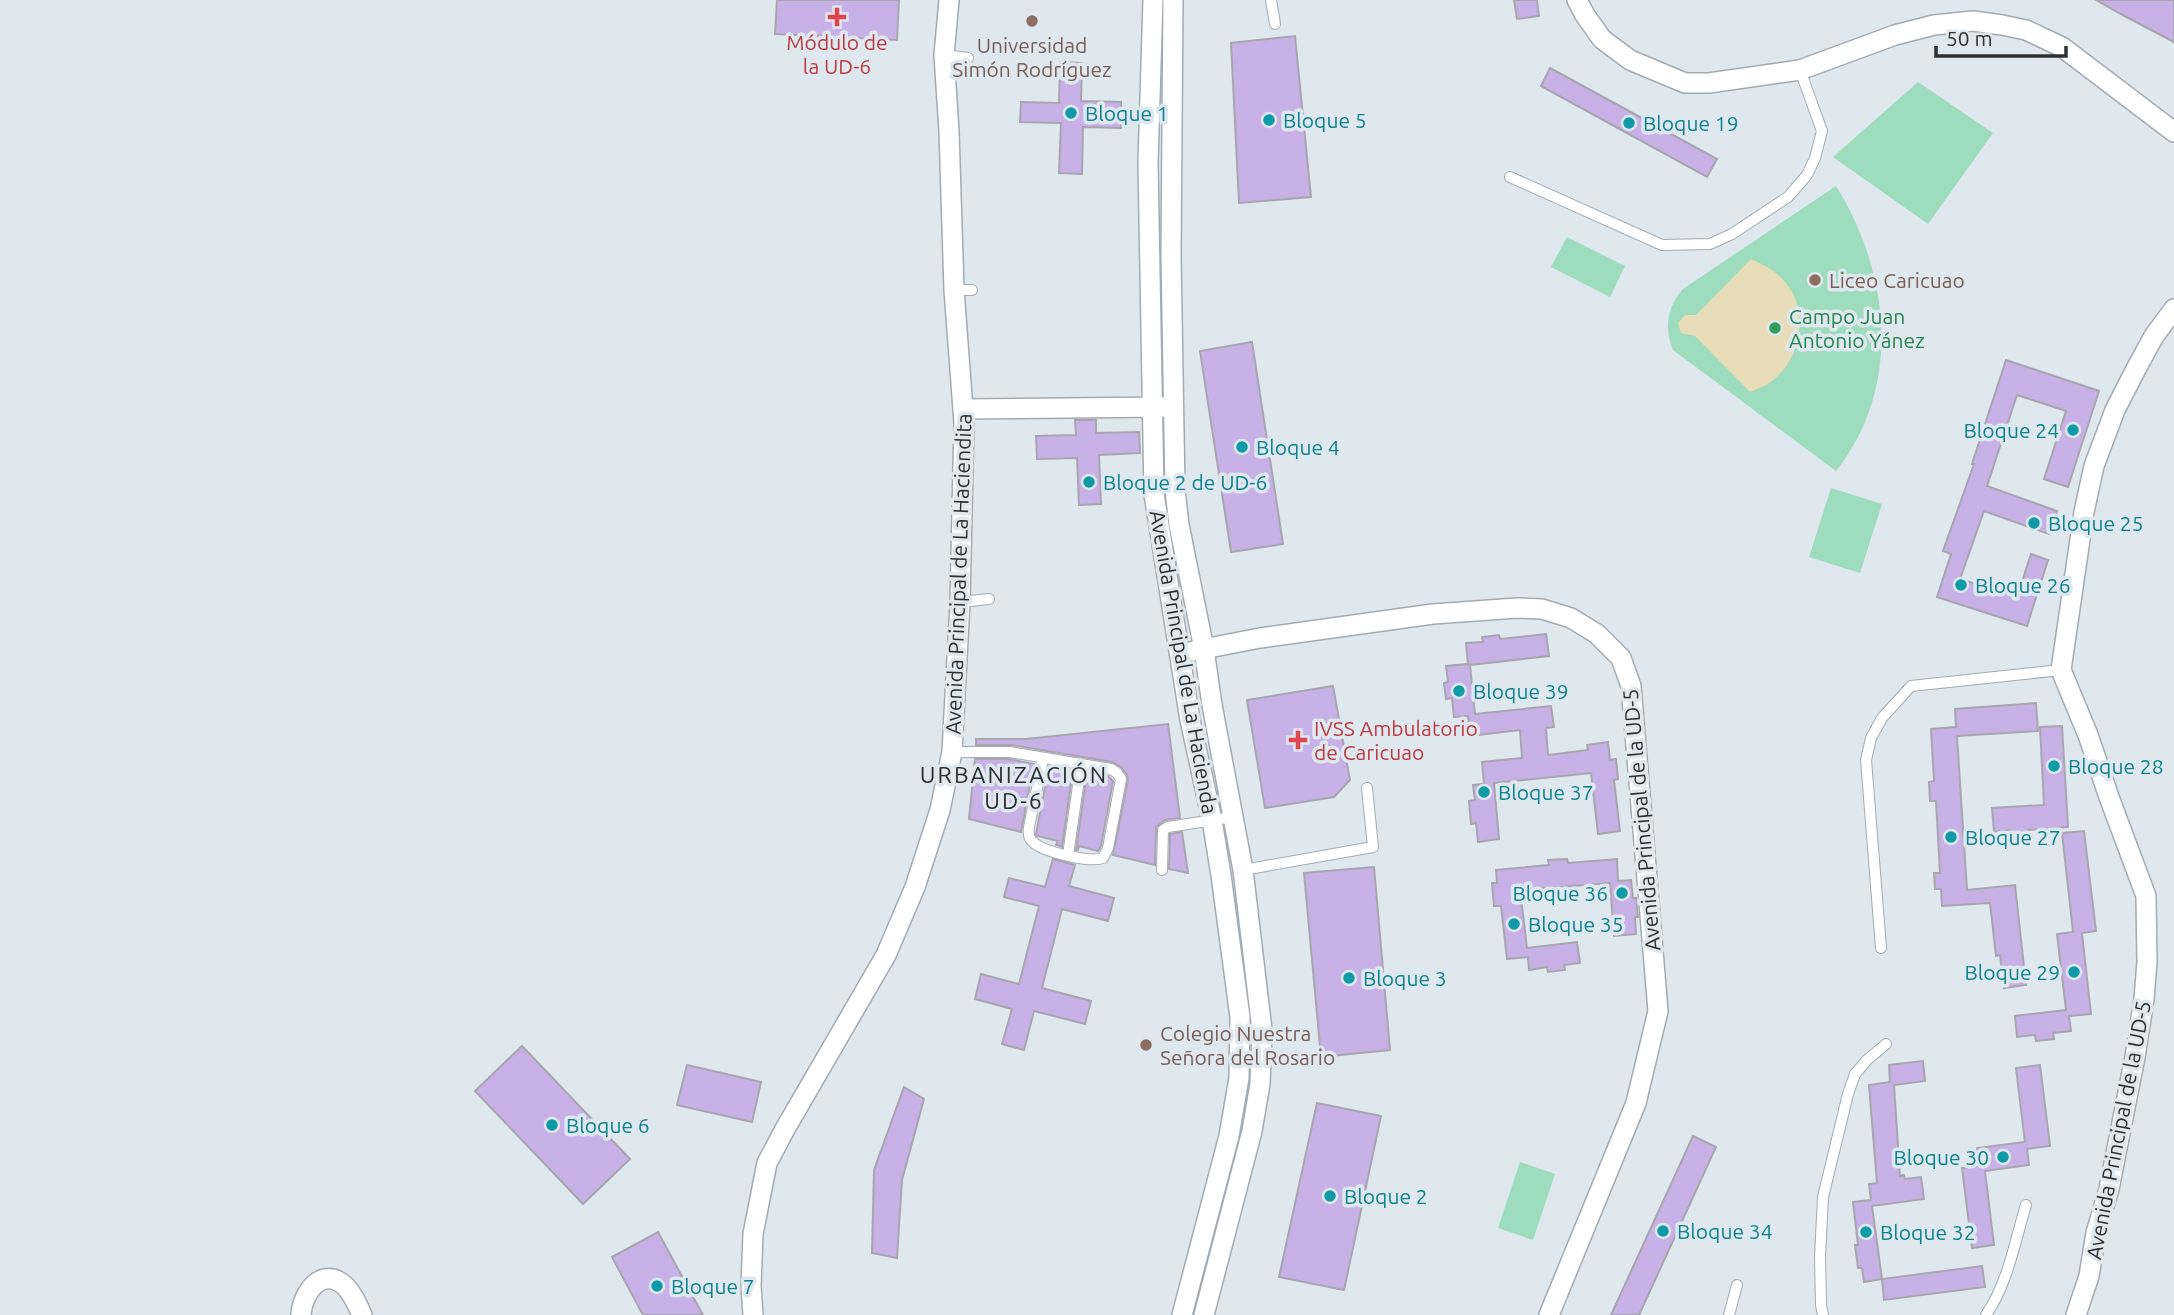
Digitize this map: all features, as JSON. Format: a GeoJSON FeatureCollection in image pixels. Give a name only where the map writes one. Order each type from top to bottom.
{"type":"FeatureCollection","features":[{"type":"Feature","properties":{"kind":"street","name":"Avenida Principal de La Haciendita"},"geometry":{"type":"LineString","coordinates":[[753,1315],[753,1234],[761,1161],[785,1129],[886,955],[919,874],[940,810],[952,752],[960,602],[963,290],[944,55],[949,0]]}},
{"type":"Feature","properties":{"kind":"street","name":"Avenida Principal de La Hacienda"},"geometry":{"type":"LineString","coordinates":[[1153,0],[1148,163],[1154,494],[1191,720],[1221,875],[1239,995],[1240,1031],[1238,1078],[1229,1136],[1182,1315]]}},
{"type":"Feature","properties":{"kind":"street","name":"Avenida Principal de La Hacienda"},"geometry":{"type":"LineString","coordinates":[[1173,0],[1171,122],[1175,490],[1179,525],[1243,870],[1262,1030],[1260,1084],[1252,1131],[1204,1315]]}},
{"type":"Feature","properties":{"kind":"street"},"geometry":{"type":"LineString","coordinates":[[1577,0],[1602,39],[1630,60],[1685,83],[1709,83],[1800,70],[1895,35],[1934,25],[1973,21],[2026,30],[2062,47],[2174,132]]}},
{"type":"Feature","properties":{"kind":"street"},"geometry":{"type":"LineString","coordinates":[[2061,670],[2084,512],[2095,466],[2115,410],[2154,336],[2174,309]]}},
{"type":"Feature","properties":{"kind":"street"},"geometry":{"type":"LineString","coordinates":[[963,409],[1173,407]]}},
{"type":"Feature","properties":{"kind":"street","name":"Avenida Principal de la UD-5"},"geometry":{"type":"LineString","coordinates":[[1180,654],[1260,638],[1422,615],[1517,608],[1542,610],[1571,618],[1597,634],[1620,657],[1631,686],[1658,1011],[1636,1103],[1549,1315]]}},
{"type":"Feature","properties":{"kind":"street","name":"Avenida Principal de la UD-5"},"geometry":{"type":"LineString","coordinates":[[2061,670],[2088,735],[2146,896],[2146,974],[2135,1057],[2109,1189],[2096,1233],[2089,1276],[2076,1315]]}},
{"type":"Feature","properties":{"kind":"street"},"geometry":{"type":"LineString","coordinates":[[1221,875],[1243,870]]}},
{"type":"Feature","properties":{"kind":"street"},"geometry":{"type":"LineString","coordinates":[[301,1315],[304,1297],[312,1286],[320,1280],[333,1279],[343,1284],[354,1297],[362,1315]]}},
{"type":"Feature","properties":{"kind":"lane"},"geometry":{"type":"LineString","coordinates":[[1271,0],[1275,24]]}},
{"type":"Feature","properties":{"kind":"lane"},"geometry":{"type":"LineString","coordinates":[[944,55],[968,58]]}},
{"type":"Feature","properties":{"kind":"lane"},"geometry":{"type":"LineString","coordinates":[[1510,177],[1662,245],[1710,244],[1732,234],[1788,197],[1807,175],[1822,131],[1800,70]]}},
{"type":"Feature","properties":{"kind":"lane"},"geometry":{"type":"LineString","coordinates":[[1151,347],[1172,345]]}},
{"type":"Feature","properties":{"kind":"lane"},"geometry":{"type":"LineString","coordinates":[[960,602],[989,599]]}},
{"type":"Feature","properties":{"kind":"lane"},"geometry":{"type":"LineString","coordinates":[[1881,948],[1866,760],[1871,738],[1882,718],[1911,686],[2061,670]]}},
{"type":"Feature","properties":{"kind":"lane"},"geometry":{"type":"LineString","coordinates":[[952,752],[1010,752],[1111,769],[1117,773],[1121,779],[1106,853],[1102,858],[1089,861],[1040,847],[1032,842],[1029,827],[1043,759]]}},
{"type":"Feature","properties":{"kind":"lane"},"geometry":{"type":"LineString","coordinates":[[1068,855],[1081,765]]}},
{"type":"Feature","properties":{"kind":"lane"},"geometry":{"type":"LineString","coordinates":[[1243,870],[1373,847],[1367,788]]}},
{"type":"Feature","properties":{"kind":"lane"},"geometry":{"type":"LineString","coordinates":[[1162,870],[1163,830],[1233,817]]}},
{"type":"Feature","properties":{"kind":"lane"},"geometry":{"type":"LineString","coordinates":[[1823,1315],[1820,1256],[1823,1197],[1855,1074],[1886,1044]]}},
{"type":"Feature","properties":{"kind":"lane"},"geometry":{"type":"LineString","coordinates":[[1986,1315],[2003,1282],[2026,1205]]}},
{"type":"Feature","properties":{"kind":"lane"},"geometry":{"type":"LineString","coordinates":[[1729,1315],[1737,1285]]}},
{"type":"Feature","properties":{"kind":"green space"},"geometry":{"type":"Polygon","coordinates":[[[1918,82],[1993,133],[1928,224],[1833,157],[1918,82]]]}},
{"type":"Feature","properties":{"kind":"green space","name":"Campo Juan Antonio Yánez"},"geometry":{"type":"Polygon","coordinates":[[[1836,186],[1868,255],[1877,292],[1881,329],[1880,366],[1872,403],[1857,438],[1836,471],[1673,350],[1668,326],[1670,310],[1683,289],[1836,186]]]}},
{"type":"Feature","properties":{"kind":"green space"},"geometry":{"type":"Polygon","coordinates":[[[1567,237],[1625,266],[1610,297],[1551,267],[1567,237]]]}},
{"type":"Feature","properties":{"kind":"green space"},"geometry":{"type":"Polygon","coordinates":[[[1831,488],[1882,504],[1860,573],[1809,557],[1831,488]]]}},
{"type":"Feature","properties":{"kind":"green space"},"geometry":{"type":"Polygon","coordinates":[[[1520,1162],[1555,1174],[1533,1240],[1498,1228],[1520,1162]]]}},
{"type":"Feature","properties":{"kind":"sand"},"geometry":{"type":"Polygon","coordinates":[[[1751,259],[1774,272],[1788,286],[1797,304],[1799,329],[1793,354],[1787,365],[1769,383],[1750,392],[1695,336],[1681,333],[1678,323],[1685,315],[1696,315],[1751,259]]]}},
{"type":"Feature","properties":{"kind":"building","name":"Módulo de la UD-6"},"geometry":{"type":"Polygon","coordinates":[[[777,0],[899,0],[897,40],[775,34],[777,0]]]}},
{"type":"Feature","properties":{"kind":"building"},"geometry":{"type":"Polygon","coordinates":[[[1514,0],[1537,0],[1539,16],[1517,19],[1514,0]]]}},
{"type":"Feature","properties":{"kind":"building"},"geometry":{"type":"Polygon","coordinates":[[[2096,0],[2174,0],[2174,42],[2119,13],[2096,0]]]}},
{"type":"Feature","properties":{"kind":"building","name":"Bloque 5"},"geometry":{"type":"Polygon","coordinates":[[[1295,36],[1311,197],[1239,203],[1231,43],[1295,36]]]}},
{"type":"Feature","properties":{"kind":"building","name":"Bloque 1"},"geometry":{"type":"Polygon","coordinates":[[[1060,62],[1082,63],[1081,101],[1121,102],[1121,128],[1083,127],[1082,174],[1059,173],[1061,123],[1020,122],[1021,102],[1059,103],[1060,62]]]}},
{"type":"Feature","properties":{"kind":"building","name":"Bloque 19"},"geometry":{"type":"Polygon","coordinates":[[[1550,68],[1717,159],[1707,177],[1541,86],[1550,68]]]}},
{"type":"Feature","properties":{"kind":"building","name":"Bloque 4"},"geometry":{"type":"Polygon","coordinates":[[[1252,342],[1283,544],[1231,552],[1200,351],[1252,342]]]}},
{"type":"Feature","properties":{"kind":"building"},"geometry":{"type":"Polygon","coordinates":[[[2006,360],[2099,391],[2068,487],[2044,479],[2066,411],[2017,395],[1987,486],[2057,511],[2049,534],[1984,511],[1960,579],[2017,597],[2031,554],[2048,560],[2027,626],[1937,597],[1951,554],[1943,551],[1974,464],[2006,360]]]}},
{"type":"Feature","properties":{"kind":"building","name":"Bloque 2 de UD-6"},"geometry":{"type":"Polygon","coordinates":[[[1075,420],[1096,420],[1096,433],[1139,432],[1140,453],[1099,455],[1101,504],[1079,505],[1077,458],[1037,459],[1036,436],[1076,435],[1075,420]]]}},
{"type":"Feature","properties":{"kind":"building"},"geometry":{"type":"Polygon","coordinates":[[[1546,634],[1549,656],[1470,665],[1475,714],[1551,706],[1554,727],[1546,728],[1548,755],[1588,750],[1587,745],[1608,742],[1610,760],[1616,759],[1618,779],[1614,780],[1620,831],[1598,834],[1591,773],[1494,783],[1499,839],[1478,842],[1476,823],[1471,824],[1469,801],[1475,800],[1473,785],[1484,784],[1482,762],[1522,758],[1520,730],[1470,736],[1468,716],[1454,717],[1452,698],[1446,699],[1446,666],[1468,664],[1466,643],[1483,642],[1482,637],[1499,635],[1500,639],[1546,634]]]}},
{"type":"Feature","properties":{"kind":"building","name":"IVSS Ambulatorio de Caricuao"},"geometry":{"type":"Polygon","coordinates":[[[1333,686],[1350,780],[1334,797],[1265,808],[1247,700],[1333,686]]]}},
{"type":"Feature","properties":{"kind":"building","name":"Bloque 27"},"geometry":{"type":"Polygon","coordinates":[[[2036,703],[2038,731],[1957,736],[1967,890],[2015,885],[2026,985],[2004,988],[2000,955],[1996,956],[1990,903],[1942,906],[1941,889],[1935,889],[1934,873],[1940,873],[1936,801],[1930,801],[1929,782],[1934,781],[1931,729],[1956,727],[1955,709],[2036,703]]]}},
{"type":"Feature","properties":{"kind":"building"},"geometry":{"type":"Polygon","coordinates":[[[1168,724],[1180,818],[1165,820],[1156,827],[1155,865],[1113,855],[1128,780],[1121,767],[1112,762],[1011,745],[976,745],[976,739],[1026,739],[1168,724]]]}},
{"type":"Feature","properties":{"kind":"building","name":"Bloque 28"},"geometry":{"type":"Polygon","coordinates":[[[2062,726],[2068,827],[2028,830],[2029,835],[2011,836],[2011,830],[1994,832],[1992,808],[2044,805],[2040,727],[2062,726]]]}},
{"type":"Feature","properties":{"kind":"building"},"geometry":{"type":"Polygon","coordinates":[[[975,759],[1009,759],[1034,764],[1021,832],[969,819],[975,759]]]}},
{"type":"Feature","properties":{"kind":"building"},"geometry":{"type":"Polygon","coordinates":[[[1049,766],[1073,770],[1062,847],[1056,845],[1058,841],[1036,834],[1049,766]]]}},
{"type":"Feature","properties":{"kind":"building"},"geometry":{"type":"Polygon","coordinates":[[[1087,773],[1108,776],[1113,781],[1098,851],[1079,846],[1076,850],[1087,773]]]}},
{"type":"Feature","properties":{"kind":"building","name":"Bloque 29"},"geometry":{"type":"Polygon","coordinates":[[[2084,831],[2096,931],[2082,933],[2091,1014],[2069,1016],[2071,1031],[2053,1033],[2054,1039],[2036,1041],[2035,1035],[2017,1037],[2015,1016],[2066,1010],[2057,934],[2073,932],[2062,833],[2084,831]]]}},
{"type":"Feature","properties":{"kind":"building"},"geometry":{"type":"Polygon","coordinates":[[[1182,832],[1188,873],[1169,869],[1170,834],[1182,832]]]}},
{"type":"Feature","properties":{"kind":"building"},"geometry":{"type":"Polygon","coordinates":[[[1053,859],[1075,865],[1069,886],[1114,898],[1108,921],[1062,909],[1042,988],[1091,1001],[1085,1024],[1034,1011],[1024,1050],[1002,1044],[1012,1009],[975,999],[981,974],[1019,984],[1039,906],[1004,897],[1009,878],[1045,887],[1053,859]]]}},
{"type":"Feature","properties":{"kind":"building"},"geometry":{"type":"Polygon","coordinates":[[[1567,859],[1568,863],[1617,859],[1618,881],[1631,880],[1633,898],[1636,898],[1636,934],[1614,936],[1610,883],[1520,890],[1527,948],[1577,942],[1580,963],[1564,965],[1565,970],[1548,972],[1547,967],[1529,970],[1528,957],[1507,959],[1501,906],[1494,906],[1492,883],[1497,883],[1496,870],[1549,865],[1548,860],[1567,859]]]}},
{"type":"Feature","properties":{"kind":"building","name":"Bloque 3"},"geometry":{"type":"Polygon","coordinates":[[[1374,867],[1390,1050],[1321,1057],[1304,873],[1374,867]]]}},
{"type":"Feature","properties":{"kind":"building","name":"Bloque 6"},"geometry":{"type":"Polygon","coordinates":[[[522,1046],[630,1159],[583,1204],[475,1091],[522,1046]]]}},
{"type":"Feature","properties":{"kind":"building"},"geometry":{"type":"Polygon","coordinates":[[[1923,1061],[1925,1081],[1894,1085],[1900,1176],[1904,1175],[1905,1179],[1921,1177],[1924,1199],[1872,1206],[1882,1279],[1864,1282],[1862,1268],[1858,1268],[1853,1202],[1871,1200],[1869,1184],[1877,1183],[1869,1085],[1890,1082],[1889,1065],[1923,1061]]]}},
{"type":"Feature","properties":{"kind":"building"},"geometry":{"type":"Polygon","coordinates":[[[687,1065],[761,1082],[752,1122],[677,1105],[687,1065]]]}},
{"type":"Feature","properties":{"kind":"building","name":"Bloque 30"},"geometry":{"type":"Polygon","coordinates":[[[2040,1065],[2050,1146],[2027,1149],[2029,1165],[1985,1171],[1994,1245],[1972,1248],[1962,1168],[1979,1165],[1977,1148],[2025,1142],[2016,1068],[2040,1065]]]}},
{"type":"Feature","properties":{"kind":"building"},"geometry":{"type":"Polygon","coordinates":[[[904,1087],[924,1099],[902,1180],[897,1258],[872,1253],[874,1170],[904,1087]]]}},
{"type":"Feature","properties":{"kind":"building","name":"Bloque 2"},"geometry":{"type":"Polygon","coordinates":[[[1317,1103],[1381,1116],[1344,1290],[1279,1277],[1317,1103]]]}},
{"type":"Feature","properties":{"kind":"building","name":"Bloque 34"},"geometry":{"type":"Polygon","coordinates":[[[1693,1136],[1716,1147],[1639,1315],[1611,1315],[1693,1136]]]}},
{"type":"Feature","properties":{"kind":"building","name":"Bloque 7"},"geometry":{"type":"Polygon","coordinates":[[[658,1232],[703,1315],[643,1315],[612,1257],[658,1232]]]}},
{"type":"Feature","properties":{"kind":"building","name":"Bloque 32"},"geometry":{"type":"Polygon","coordinates":[[[1982,1266],[1985,1287],[1884,1300],[1882,1279],[1982,1266]]]}},
{"type":"Feature","properties":{"kind":"place","name":"Módulo de la UD-6"},"geometry":{"type":"Point","coordinates":[837,17]}},
{"type":"Feature","properties":{"kind":"place","name":"Universidad Simón Rodríguez"},"geometry":{"type":"Point","coordinates":[1032,21]}},
{"type":"Feature","properties":{"kind":"place","name":"Bloque 1"},"geometry":{"type":"Point","coordinates":[1071,113]}},
{"type":"Feature","properties":{"kind":"place","name":"Bloque 5"},"geometry":{"type":"Point","coordinates":[1269,120]}},
{"type":"Feature","properties":{"kind":"place","name":"Bloque 19"},"geometry":{"type":"Point","coordinates":[1629,123]}},
{"type":"Feature","properties":{"kind":"place","name":"Liceo Caricuao"},"geometry":{"type":"Point","coordinates":[1815,280]}},
{"type":"Feature","properties":{"kind":"place","name":"Campo Juan Antonio Yánez"},"geometry":{"type":"Point","coordinates":[1775,328]}},
{"type":"Feature","properties":{"kind":"place","name":"Bloque 24"},"geometry":{"type":"Point","coordinates":[2073,430]}},
{"type":"Feature","properties":{"kind":"place","name":"Bloque 4"},"geometry":{"type":"Point","coordinates":[1242,447]}},
{"type":"Feature","properties":{"kind":"place","name":"Bloque 2 de UD-6"},"geometry":{"type":"Point","coordinates":[1089,482]}},
{"type":"Feature","properties":{"kind":"place","name":"Bloque 25"},"geometry":{"type":"Point","coordinates":[2034,523]}},
{"type":"Feature","properties":{"kind":"place","name":"Bloque 26"},"geometry":{"type":"Point","coordinates":[1961,585]}},
{"type":"Feature","properties":{"kind":"place","name":"Bloque 39"},"geometry":{"type":"Point","coordinates":[1459,691]}},
{"type":"Feature","properties":{"kind":"place","name":"IVSS Ambulatorio de Caricuao"},"geometry":{"type":"Point","coordinates":[1298,740]}},
{"type":"Feature","properties":{"kind":"place","name":"Bloque 28"},"geometry":{"type":"Point","coordinates":[2054,766]}},
{"type":"Feature","properties":{"kind":"place","name":"Bloque 37"},"geometry":{"type":"Point","coordinates":[1484,792]}},
{"type":"Feature","properties":{"kind":"place","name":"Bloque 27"},"geometry":{"type":"Point","coordinates":[1951,837]}},
{"type":"Feature","properties":{"kind":"place","name":"Bloque 36"},"geometry":{"type":"Point","coordinates":[1622,893]}},
{"type":"Feature","properties":{"kind":"place","name":"Bloque 35"},"geometry":{"type":"Point","coordinates":[1514,924]}},
{"type":"Feature","properties":{"kind":"place","name":"Bloque 29"},"geometry":{"type":"Point","coordinates":[2074,972]}},
{"type":"Feature","properties":{"kind":"place","name":"Bloque 3"},"geometry":{"type":"Point","coordinates":[1349,978]}},
{"type":"Feature","properties":{"kind":"place","name":"Colegio Nuestra Señora del Rosario"},"geometry":{"type":"Point","coordinates":[1146,1045]}},
{"type":"Feature","properties":{"kind":"place","name":"Bloque 6"},"geometry":{"type":"Point","coordinates":[552,1125]}},
{"type":"Feature","properties":{"kind":"place","name":"Bloque 30"},"geometry":{"type":"Point","coordinates":[2003,1157]}},
{"type":"Feature","properties":{"kind":"place","name":"Bloque 2"},"geometry":{"type":"Point","coordinates":[1330,1196]}},
{"type":"Feature","properties":{"kind":"place","name":"Bloque 34"},"geometry":{"type":"Point","coordinates":[1663,1231]}},
{"type":"Feature","properties":{"kind":"place","name":"Bloque 32"},"geometry":{"type":"Point","coordinates":[1866,1232]}},
{"type":"Feature","properties":{"kind":"place","name":"Bloque 7"},"geometry":{"type":"Point","coordinates":[657,1286]}},
{"type":"Feature","properties":{"kind":"district","name":"URBANIZACIÓN UD-6"},"geometry":{"type":"Point","coordinates":[1014,787]}}]}
